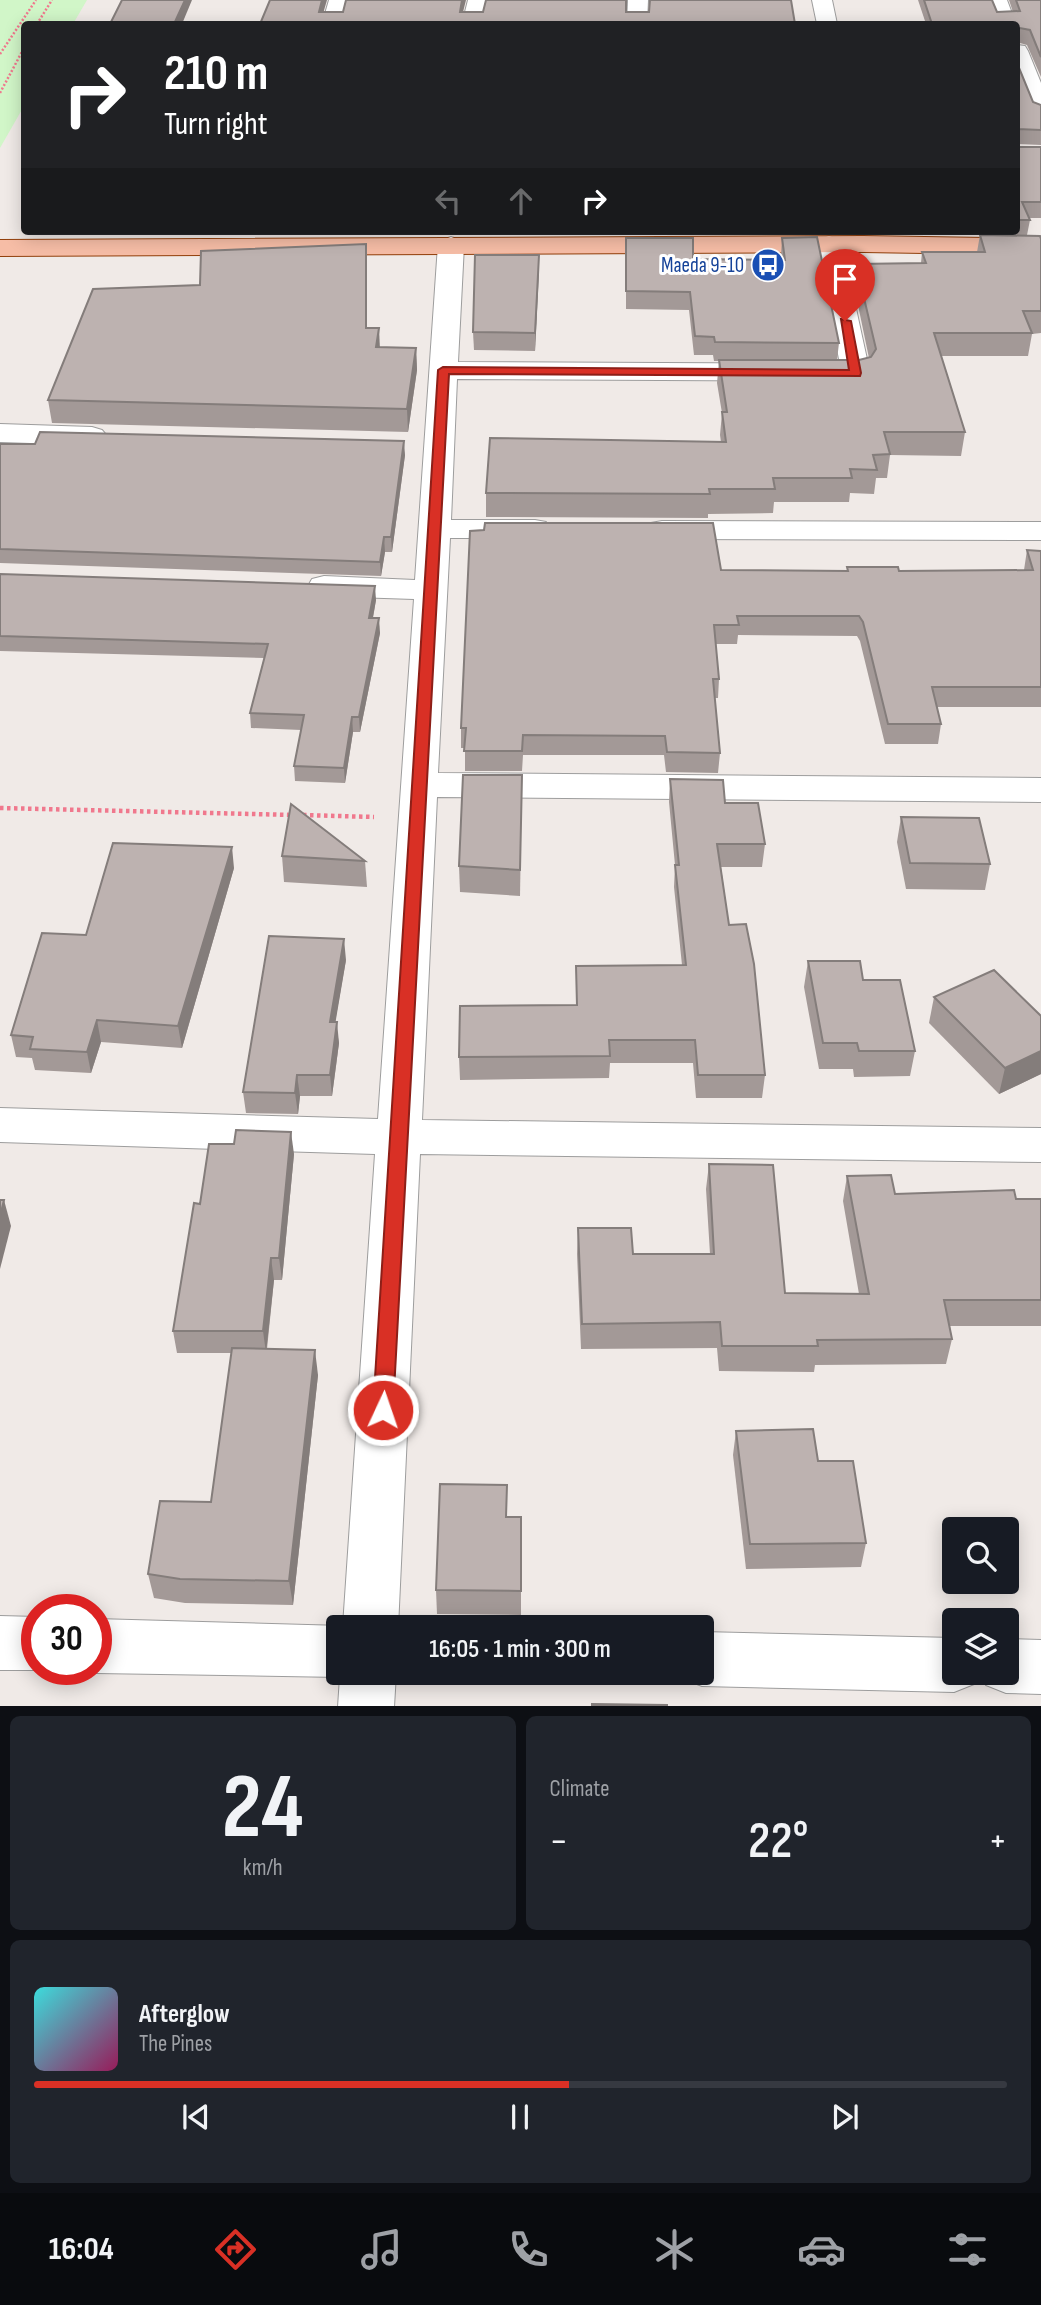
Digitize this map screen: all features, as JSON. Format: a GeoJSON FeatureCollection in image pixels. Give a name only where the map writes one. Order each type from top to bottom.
{"type":"FeatureCollection","features":[{"type":"Feature","properties":{"kind":"main road"},"geometry":{"type":"LineString","coordinates":[[0,248],[829,244],[862,237],[1041,247]]}},
{"type":"Feature","properties":{"kind":"street"},"geometry":{"type":"LineString","coordinates":[[333,21],[339,0]]}},
{"type":"Feature","properties":{"kind":"street"},"geometry":{"type":"LineString","coordinates":[[473,21],[478,0]]}},
{"type":"Feature","properties":{"kind":"street"},"geometry":{"type":"LineString","coordinates":[[637,21],[638,0]]}},
{"type":"Feature","properties":{"kind":"street"},"geometry":{"type":"LineString","coordinates":[[822,0],[826,21]]}},
{"type":"Feature","properties":{"kind":"street"},"geometry":{"type":"LineString","coordinates":[[996,0],[1005,21]]}},
{"type":"Feature","properties":{"kind":"street"},"geometry":{"type":"LineString","coordinates":[[1020,58],[1041,111]]}},
{"type":"Feature","properties":{"kind":"street"},"geometry":{"type":"LineString","coordinates":[[443,370],[856,373],[829,244]]}},
{"type":"Feature","properties":{"kind":"street"},"geometry":{"type":"LineString","coordinates":[[371,1615],[434,529],[425,444],[443,370],[451,245]]}},
{"type":"Feature","properties":{"kind":"street"},"geometry":{"type":"LineString","coordinates":[[0,433],[124,436]]}},
{"type":"Feature","properties":{"kind":"street"},"geometry":{"type":"LineString","coordinates":[[434,529],[558,530]]}},
{"type":"Feature","properties":{"kind":"street"},"geometry":{"type":"LineString","coordinates":[[627,530],[1041,531]]}},
{"type":"Feature","properties":{"kind":"street"},"geometry":{"type":"LineString","coordinates":[[292,585],[431,590]]}},
{"type":"Feature","properties":{"kind":"street"},"geometry":{"type":"LineString","coordinates":[[418,802],[1041,790]]}},
{"type":"Feature","properties":{"kind":"street"},"geometry":{"type":"LineString","coordinates":[[0,1125],[399,1138],[1041,1145]]}},
{"type":"Feature","properties":{"kind":"street"},"geometry":{"type":"LineString","coordinates":[[0,1643],[21,1644]]}},
{"type":"Feature","properties":{"kind":"street"},"geometry":{"type":"LineString","coordinates":[[112,1646],[326,1651]]}},
{"type":"Feature","properties":{"kind":"street"},"geometry":{"type":"LineString","coordinates":[[714,1659],[942,1665]]}},
{"type":"Feature","properties":{"kind":"street"},"geometry":{"type":"LineString","coordinates":[[1019,1666],[1041,1667]]}},
{"type":"Feature","properties":{"kind":"street"},"geometry":{"type":"LineString","coordinates":[[366,1706],[367,1685]]}},
{"type":"Feature","properties":{"kind":"path"},"geometry":{"type":"LineString","coordinates":[[22,21],[36,0]]}},
{"type":"Feature","properties":{"kind":"path"},"geometry":{"type":"LineString","coordinates":[[39,21],[52,0]]}},
{"type":"Feature","properties":{"kind":"path"},"geometry":{"type":"LineString","coordinates":[[0,54],[21,22]]}},
{"type":"Feature","properties":{"kind":"path"},"geometry":{"type":"LineString","coordinates":[[0,93],[21,54]]}},
{"type":"Feature","properties":{"kind":"path"},"geometry":{"type":"LineString","coordinates":[[0,808],[418,802]]}},
{"type":"Feature","properties":{"kind":"green space"},"geometry":{"type":"Polygon","coordinates":[[[0,0],[87,0],[75,21],[21,21],[21,111],[0,148],[0,0]]]}},
{"type":"Feature","properties":{"kind":"building"},"geometry":{"type":"Polygon","coordinates":[[[122,0],[185,0],[175,21],[112,21],[122,0]]]}},
{"type":"Feature","properties":{"kind":"building"},"geometry":{"type":"Polygon","coordinates":[[[270,0],[322,0],[319,12],[343,12],[346,0],[462,0],[460,12],[483,12],[486,0],[626,0],[626,12],[649,12],[650,0],[791,0],[794,21],[261,21],[270,0]]]}},
{"type":"Feature","properties":{"kind":"building"},"geometry":{"type":"Polygon","coordinates":[[[924,0],[992,0],[997,12],[1020,11],[1016,0],[1041,0],[1041,57],[1030,30],[1020,28],[1020,21],[931,21],[924,0]]]}},
{"type":"Feature","properties":{"kind":"building"},"geometry":{"type":"Polygon","coordinates":[[[1020,70],[1033,102],[1041,105],[1041,130],[1020,129],[1020,70]]]}},
{"type":"Feature","properties":{"kind":"building"},"geometry":{"type":"Polygon","coordinates":[[[1020,147],[1041,147],[1041,202],[1022,202],[1030,220],[1020,220],[1020,147]]]}},
{"type":"Feature","properties":{"kind":"building"},"geometry":{"type":"Polygon","coordinates":[[[980,235],[1040,236],[1041,311],[1023,311],[1032,333],[934,333],[965,432],[884,432],[890,454],[873,455],[877,470],[850,469],[852,478],[773,478],[775,489],[709,489],[710,494],[486,493],[490,438],[726,442],[722,412],[727,412],[719,360],[859,360],[871,357],[876,349],[856,264],[926,263],[922,252],[985,252],[980,235]]]}},
{"type":"Feature","properties":{"kind":"building"},"geometry":{"type":"Polygon","coordinates":[[[817,237],[839,343],[715,342],[714,337],[695,336],[690,292],[626,291],[626,238],[693,238],[693,259],[785,260],[782,238],[817,237]]]}},
{"type":"Feature","properties":{"kind":"building"},"geometry":{"type":"Polygon","coordinates":[[[366,244],[366,328],[379,328],[376,347],[416,348],[407,409],[48,400],[93,289],[200,285],[201,251],[366,244]]]}},
{"type":"Feature","properties":{"kind":"building"},"geometry":{"type":"Polygon","coordinates":[[[475,255],[539,255],[535,333],[473,332],[475,255]]]}},
{"type":"Feature","properties":{"kind":"building"},"geometry":{"type":"Polygon","coordinates":[[[40,432],[404,441],[391,537],[384,537],[380,562],[0,549],[0,444],[35,444],[40,432]]]}},
{"type":"Feature","properties":{"kind":"building"},"geometry":{"type":"Polygon","coordinates":[[[485,523],[713,523],[721,570],[848,571],[847,567],[898,567],[899,571],[1033,570],[1027,550],[1041,551],[1041,687],[932,687],[941,724],[888,724],[863,622],[859,616],[737,616],[739,625],[714,625],[719,679],[713,679],[720,753],[667,752],[665,736],[523,735],[522,751],[464,751],[466,728],[461,728],[470,531],[484,530],[485,523]]]}},
{"type":"Feature","properties":{"kind":"building"},"geometry":{"type":"Polygon","coordinates":[[[0,574],[375,586],[369,618],[379,618],[359,717],[352,717],[344,768],[294,766],[304,715],[250,713],[268,644],[0,636],[0,574]]]}},
{"type":"Feature","properties":{"kind":"building"},"geometry":{"type":"Polygon","coordinates":[[[463,775],[522,775],[520,870],[459,866],[463,775]]]}},
{"type":"Feature","properties":{"kind":"building"},"geometry":{"type":"Polygon","coordinates":[[[670,779],[723,780],[725,803],[758,803],[765,844],[717,844],[729,925],[746,924],[754,964],[765,1075],[698,1075],[695,1040],[609,1040],[610,1056],[459,1057],[460,1006],[577,1005],[576,966],[686,965],[675,865],[679,865],[670,779]]]}},
{"type":"Feature","properties":{"kind":"building"},"geometry":{"type":"Polygon","coordinates":[[[291,804],[365,861],[282,856],[291,804]]]}},
{"type":"Feature","properties":{"kind":"building"},"geometry":{"type":"Polygon","coordinates":[[[901,817],[979,818],[990,864],[910,863],[901,817]]]}},
{"type":"Feature","properties":{"kind":"building"},"geometry":{"type":"Polygon","coordinates":[[[113,843],[232,847],[178,1026],[97,1020],[87,1052],[30,1049],[33,1037],[11,1035],[42,933],[86,935],[113,843]]]}},
{"type":"Feature","properties":{"kind":"building"},"geometry":{"type":"Polygon","coordinates":[[[269,936],[344,939],[330,1022],[337,1022],[330,1075],[297,1075],[295,1093],[243,1092],[269,936]]]}},
{"type":"Feature","properties":{"kind":"building"},"geometry":{"type":"Polygon","coordinates":[[[808,961],[860,961],[863,980],[900,980],[915,1051],[859,1051],[857,1043],[823,1043],[808,961]]]}},
{"type":"Feature","properties":{"kind":"building"},"geometry":{"type":"Polygon","coordinates":[[[994,970],[1041,1016],[1041,1051],[1005,1068],[934,997],[994,970]]]}},
{"type":"Feature","properties":{"kind":"building"},"geometry":{"type":"Polygon","coordinates":[[[236,1130],[291,1132],[279,1258],[271,1258],[263,1331],[173,1331],[194,1203],[200,1204],[209,1144],[234,1144],[236,1130]]]}},
{"type":"Feature","properties":{"kind":"building"},"geometry":{"type":"Polygon","coordinates":[[[709,1164],[773,1165],[785,1293],[869,1294],[847,1176],[891,1175],[895,1194],[1014,1190],[1016,1199],[1041,1199],[1041,1300],[944,1300],[952,1339],[817,1340],[818,1346],[722,1346],[720,1322],[582,1324],[578,1228],[631,1228],[633,1254],[714,1254],[709,1164]]]}},
{"type":"Feature","properties":{"kind":"building"},"geometry":{"type":"Polygon","coordinates":[[[0,1200],[4,1200],[0,1216],[0,1200]]]}},
{"type":"Feature","properties":{"kind":"building"},"geometry":{"type":"Polygon","coordinates":[[[232,1348],[315,1350],[289,1581],[180,1579],[148,1574],[160,1501],[211,1502],[232,1348]]]}},
{"type":"Feature","properties":{"kind":"building"},"geometry":{"type":"Polygon","coordinates":[[[813,1429],[818,1461],[853,1461],[866,1543],[750,1544],[736,1431],[813,1429]]]}},
{"type":"Feature","properties":{"kind":"building"},"geometry":{"type":"Polygon","coordinates":[[[440,1484],[507,1485],[506,1517],[521,1517],[521,1591],[436,1590],[440,1484]]]}},
{"type":"Feature","properties":{"kind":"building"},"geometry":{"type":"Polygon","coordinates":[[[667,1705],[667,1706],[592,1706],[667,1705]]]}},
{"type":"Feature","properties":{"kind":"place","name":"Maeda 9-10"},"geometry":{"type":"Point","coordinates":[768,265]}},
{"type":"Feature","properties":{"kind":"route"},"geometry":{"type":"LineString","coordinates":[[383,1410],[443,370],[856,373],[845,321]]}}]}
